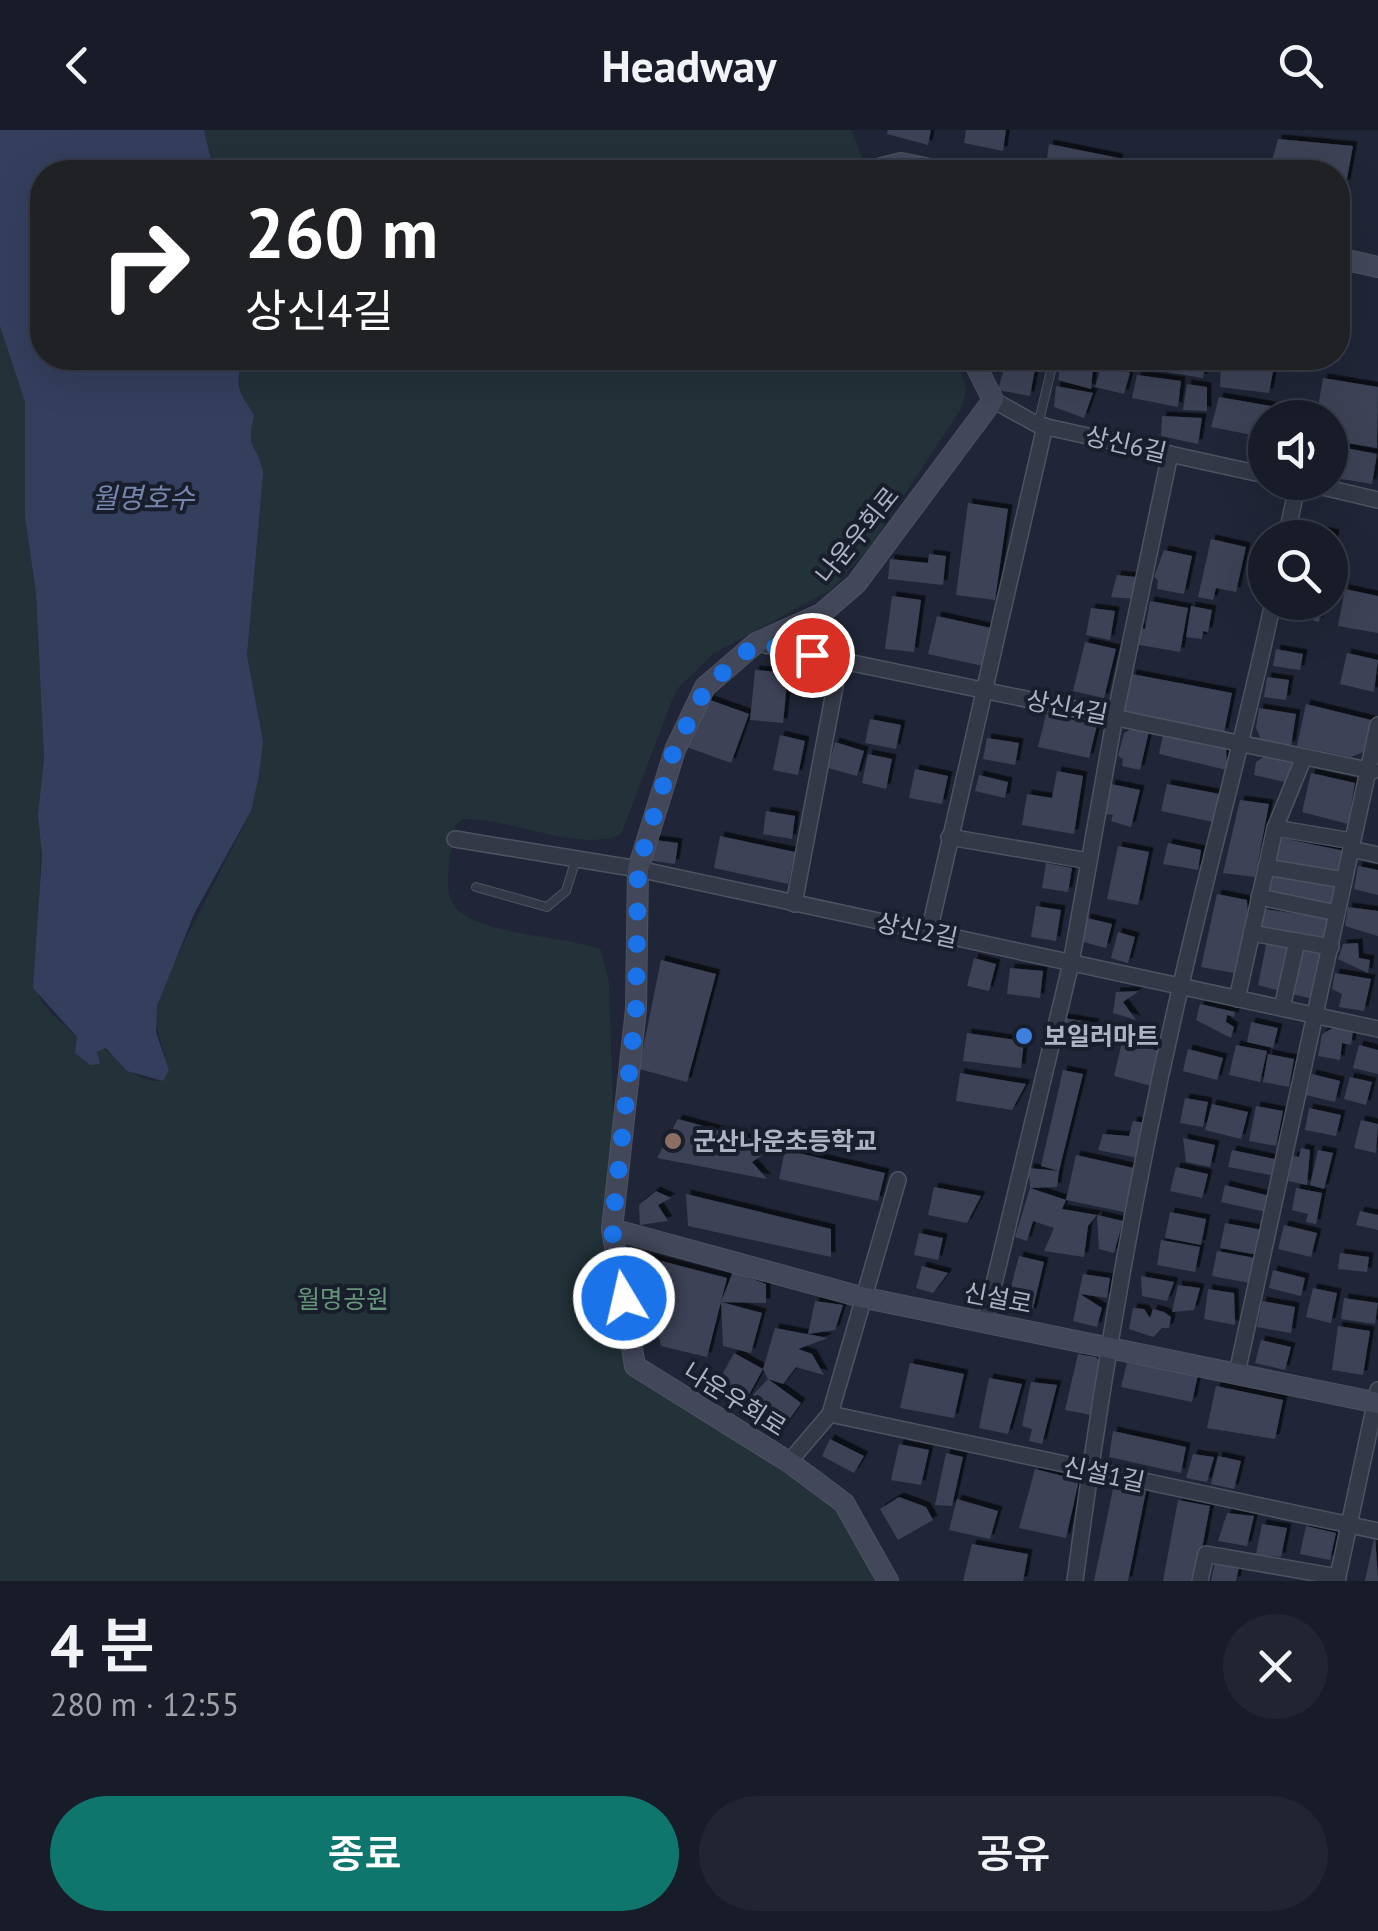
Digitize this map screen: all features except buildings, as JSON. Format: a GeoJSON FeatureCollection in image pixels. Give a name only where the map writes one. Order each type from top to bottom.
{"type":"FeatureCollection","features":[{"type":"Feature","properties":{"kind":"street"},"geometry":{"type":"LineString","coordinates":[[1350,261],[1378,267]]}},
{"type":"Feature","properties":{"kind":"street"},"geometry":{"type":"LineString","coordinates":[[978,370],[993,400]]}},
{"type":"Feature","properties":{"kind":"street","name":"상신6길"},"geometry":{"type":"LineString","coordinates":[[993,400],[1041,425],[1248,471]]}},
{"type":"Feature","properties":{"kind":"street","name":"나운우회로"},"geometry":{"type":"LineString","coordinates":[[888,1581],[844,1503],[789,1462],[635,1366],[612,1230],[636,1009],[638,868],[674,750],[706,688],[756,643],[822,614],[856,584],[993,400]]}},
{"type":"Feature","properties":{"kind":"street"},"geometry":{"type":"LineString","coordinates":[[929,932],[1041,425]]}},
{"type":"Feature","properties":{"kind":"street"},"geometry":{"type":"LineString","coordinates":[[985,1321],[1071,964],[1115,716],[1170,454]]}},
{"type":"Feature","properties":{"kind":"street"},"geometry":{"type":"LineString","coordinates":[[1348,493],[1378,500]]}},
{"type":"Feature","properties":{"kind":"street"},"geometry":{"type":"LineString","coordinates":[[1076,1581],[1111,1345],[1180,986],[1243,744],[1269,620]]}},
{"type":"Feature","properties":{"kind":"street","name":"상신4길"},"geometry":{"type":"LineString","coordinates":[[756,643],[1373,771]]}},
{"type":"Feature","properties":{"kind":"street"},"geometry":{"type":"LineString","coordinates":[[794,904],[840,660]]}},
{"type":"Feature","properties":{"kind":"street"},"geometry":{"type":"LineString","coordinates":[[1236,1373],[1351,845],[1373,771],[1378,725]]}},
{"type":"Feature","properties":{"kind":"street"},"geometry":{"type":"LineString","coordinates":[[1236,998],[1274,828],[1304,757]]}},
{"type":"Feature","properties":{"kind":"street"},"geometry":{"type":"LineString","coordinates":[[1274,828],[1351,845],[1378,856]]}},
{"type":"Feature","properties":{"kind":"street"},"geometry":{"type":"LineString","coordinates":[[949,837],[1088,861]]}},
{"type":"Feature","properties":{"kind":"street","name":"상신2길"},"geometry":{"type":"LineString","coordinates":[[455,840],[638,868],[1378,1029]]}},
{"type":"Feature","properties":{"kind":"street"},"geometry":{"type":"LineString","coordinates":[[1266,866],[1344,880]]}},
{"type":"Feature","properties":{"kind":"street"},"geometry":{"type":"LineString","coordinates":[[1259,896],[1337,913]]}},
{"type":"Feature","properties":{"kind":"street"},"geometry":{"type":"LineString","coordinates":[[1251,934],[1331,947]]}},
{"type":"Feature","properties":{"kind":"street"},"geometry":{"type":"LineString","coordinates":[[1282,1008],[1297,941]]}},
{"type":"Feature","properties":{"kind":"street"},"geometry":{"type":"LineString","coordinates":[[789,1462],[830,1414],[898,1180]]}},
{"type":"Feature","properties":{"kind":"street","name":"신설로"},"geometry":{"type":"LineString","coordinates":[[612,1230],[861,1297],[1377,1398]]}},
{"type":"Feature","properties":{"kind":"street"},"geometry":{"type":"LineString","coordinates":[[1200,1581],[1206,1554],[1338,1579],[1371,1458],[1377,1398]]}},
{"type":"Feature","properties":{"kind":"street","name":"신설1길"},"geometry":{"type":"LineString","coordinates":[[830,1414],[1378,1531]]}},
{"type":"Feature","properties":{"kind":"lane"},"geometry":{"type":"LineString","coordinates":[[1041,425],[1052,370]]}},
{"type":"Feature","properties":{"kind":"lane"},"geometry":{"type":"LineString","coordinates":[[476,887],[546,907],[566,891],[576,858]]}},
{"type":"Feature","properties":{"kind":"green space"},"geometry":{"type":"Polygon","coordinates":[[[204,130],[851,130],[863,160],[211,160],[204,130]]]}},
{"type":"Feature","properties":{"kind":"green space","name":"월명공원"},"geometry":{"type":"Polygon","coordinates":[[[0,326],[25,401],[28,435],[25,517],[36,593],[44,759],[36,988],[45,1006],[77,1037],[78,1057],[96,1057],[101,1048],[141,1077],[163,1081],[169,1070],[154,1019],[164,982],[251,811],[253,698],[247,655],[262,465],[250,449],[252,425],[239,381],[241,370],[960,370],[966,390],[961,409],[871,545],[832,589],[713,654],[676,690],[621,834],[586,840],[463,819],[455,825],[448,871],[450,897],[458,910],[473,920],[601,950],[609,983],[616,1201],[639,1353],[651,1367],[822,1471],[847,1493],[896,1581],[0,1581],[0,326]]]}},
{"type":"Feature","properties":{"kind":"water","name":"월명호수"},"geometry":{"type":"Polygon","coordinates":[[[0,130],[204,130],[211,160],[30,160],[30,370],[241,370],[242,394],[254,415],[252,442],[263,473],[247,655],[263,742],[259,775],[251,811],[194,914],[157,1006],[156,1032],[169,1070],[163,1081],[127,1071],[106,1048],[97,1052],[100,1064],[90,1065],[75,1053],[77,1037],[33,988],[42,855],[38,815],[44,759],[36,593],[25,517],[25,402],[0,326],[0,130]]]}},
{"type":"Feature","properties":{"kind":"place","name":"보일러마트"},"geometry":{"type":"Point","coordinates":[1024,1036]}},
{"type":"Feature","properties":{"kind":"place","name":"군산나운초등학교"},"geometry":{"type":"Point","coordinates":[673,1141]}},
{"type":"Feature","properties":{"kind":"route"},"geometry":{"type":"LineString","coordinates":[[624,1298],[612,1230],[636,1009],[638,868],[674,750],[706,688],[756,643],[812,655]]}}]}
